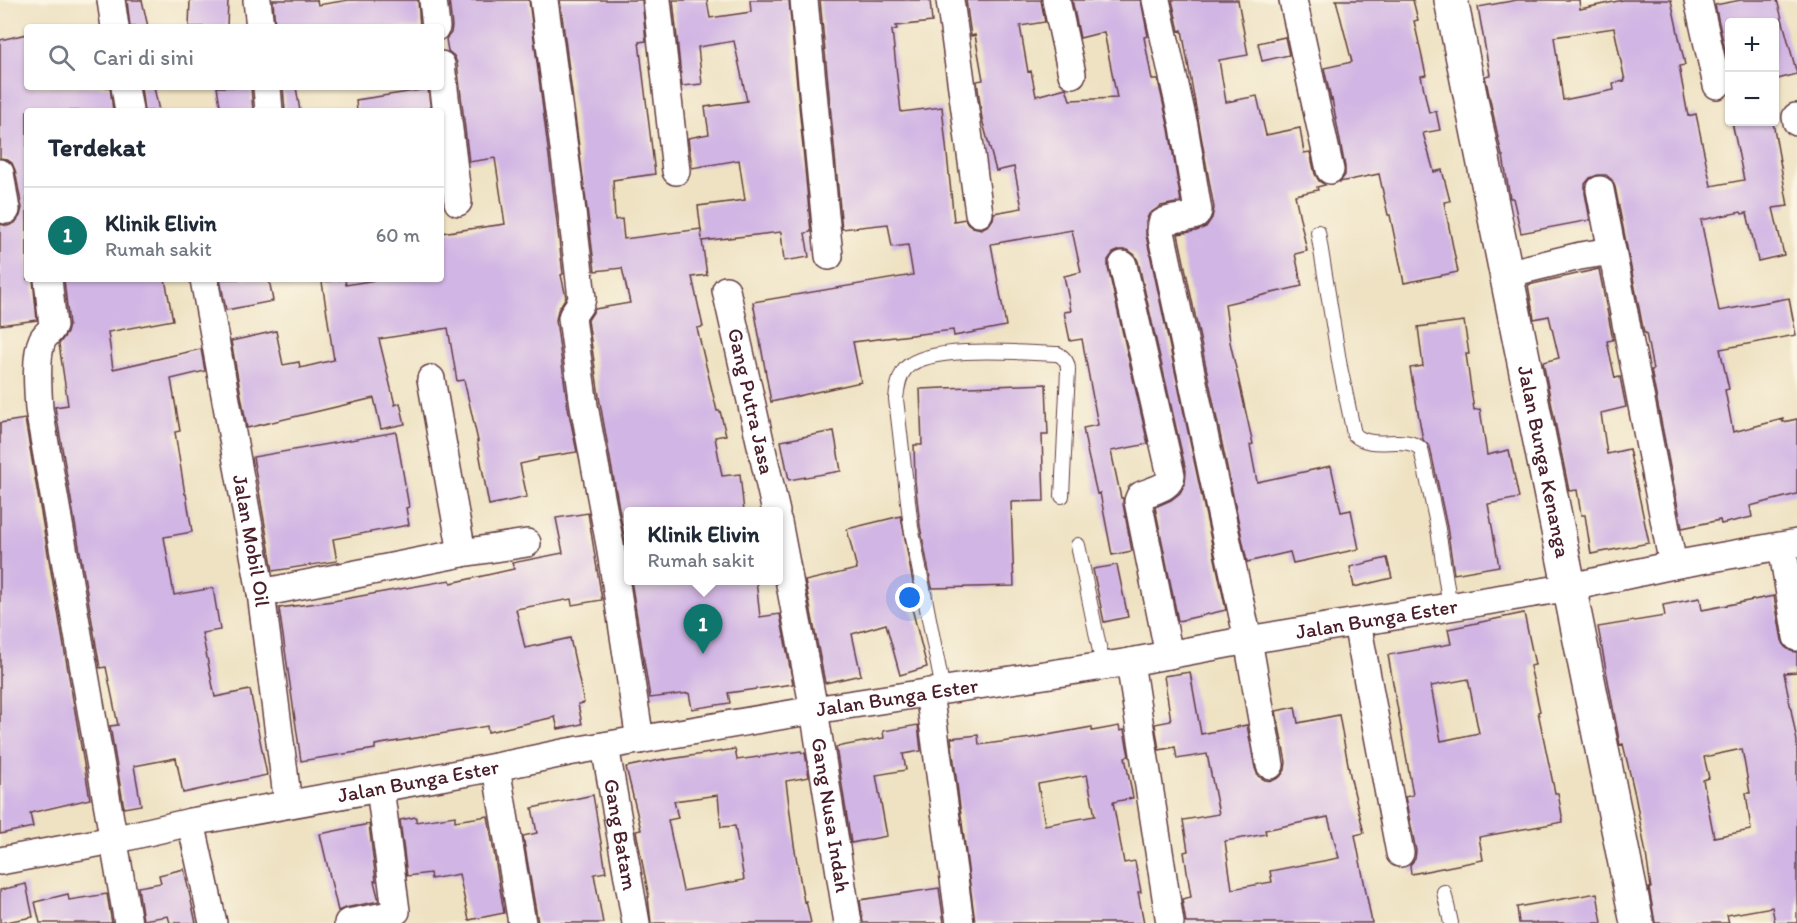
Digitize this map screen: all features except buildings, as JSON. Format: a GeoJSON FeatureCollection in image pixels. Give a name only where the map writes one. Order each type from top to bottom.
{"type":"FeatureCollection","features":[{"type":"Feature","properties":{"kind":"street"},"geometry":{"type":"LineString","coordinates":[[111,0],[115,24]]}},
{"type":"Feature","properties":{"kind":"street"},"geometry":{"type":"LineString","coordinates":[[257,0],[260,24]]}},
{"type":"Feature","properties":{"kind":"street"},"geometry":{"type":"LineString","coordinates":[[433,0],[436,24]]}},
{"type":"Feature","properties":{"kind":"street"},"geometry":{"type":"LineString","coordinates":[[544,0],[567,166],[582,298],[582,303],[572,318],[584,406],[610,545],[640,740]]}},
{"type":"Feature","properties":{"kind":"street"},"geometry":{"type":"LineString","coordinates":[[657,0],[676,171]]}},
{"type":"Feature","properties":{"kind":"street"},"geometry":{"type":"LineString","coordinates":[[804,0],[829,256]]}},
{"type":"Feature","properties":{"kind":"street"},"geometry":{"type":"LineString","coordinates":[[950,0],[979,213]]}},
{"type":"Feature","properties":{"kind":"street"},"geometry":{"type":"LineString","coordinates":[[1056,0],[1072,74]]}},
{"type":"Feature","properties":{"kind":"street"},"geometry":{"type":"LineString","coordinates":[[1156,0],[1184,126],[1198,211],[1192,217],[1162,223],[1161,232],[1248,640],[1270,765]]}},
{"type":"Feature","properties":{"kind":"street"},"geometry":{"type":"LineString","coordinates":[[1293,0],[1330,170]]}},
{"type":"Feature","properties":{"kind":"street","name":"Jalan Bunga Kenanga"},"geometry":{"type":"LineString","coordinates":[[1451,0],[1638,923]]}},
{"type":"Feature","properties":{"kind":"street"},"geometry":{"type":"LineString","coordinates":[[1698,0],[1717,85]]}},
{"type":"Feature","properties":{"kind":"street"},"geometry":{"type":"LineString","coordinates":[[444,89],[458,202]]}},
{"type":"Feature","properties":{"kind":"street"},"geometry":{"type":"LineString","coordinates":[[126,90],[128,108]]}},
{"type":"Feature","properties":{"kind":"street"},"geometry":{"type":"LineString","coordinates":[[267,90],[269,108]]}},
{"type":"Feature","properties":{"kind":"street"},"geometry":{"type":"LineString","coordinates":[[0,173],[6,210]]}},
{"type":"Feature","properties":{"kind":"street"},"geometry":{"type":"LineString","coordinates":[[1600,190],[1672,565]]}},
{"type":"Feature","properties":{"kind":"street"},"geometry":{"type":"LineString","coordinates":[[1506,274],[1580,256],[1612,251]]}},
{"type":"Feature","properties":{"kind":"street"},"geometry":{"type":"LineString","coordinates":[[1123,265],[1171,475],[1168,484],[1140,496],[1138,501],[1169,655]]}},
{"type":"Feature","properties":{"kind":"street"},"geometry":{"type":"LineString","coordinates":[[48,282],[53,326],[52,330],[45,335],[40,349],[39,409],[128,923]]}},
{"type":"Feature","properties":{"kind":"street","name":"Jalan Mobil Oil"},"geometry":{"type":"LineString","coordinates":[[205,282],[261,593],[288,804]]}},
{"type":"Feature","properties":{"kind":"street","name":"Gang Putra Jasa"},"geometry":{"type":"LineString","coordinates":[[726,290],[775,507]]}},
{"type":"Feature","properties":{"kind":"street"},"geometry":{"type":"LineString","coordinates":[[431,380],[462,553]]}},
{"type":"Feature","properties":{"kind":"street"},"geometry":{"type":"LineString","coordinates":[[261,593],[462,553],[527,543]]}},
{"type":"Feature","properties":{"kind":"street"},"geometry":{"type":"LineString","coordinates":[[1789,544],[1797,637]]}},
{"type":"Feature","properties":{"kind":"street","name":"Jalan Bunga Ester"},"geometry":{"type":"LineString","coordinates":[[0,861],[113,840],[191,822],[568,752],[814,710],[1130,662],[1248,640],[1571,587],[1672,565],[1789,544]]}},
{"type":"Feature","properties":{"kind":"street"},"geometry":{"type":"LineString","coordinates":[[783,548],[814,710]]}},
{"type":"Feature","properties":{"kind":"street"},"geometry":{"type":"LineString","coordinates":[[1357,623],[1400,853]]}},
{"type":"Feature","properties":{"kind":"street"},"geometry":{"type":"LineString","coordinates":[[1130,662],[1170,923]]}},
{"type":"Feature","properties":{"kind":"street"},"geometry":{"type":"LineString","coordinates":[[936,691],[960,923]]}},
{"type":"Feature","properties":{"kind":"street","name":"Gang Nusa Indah"},"geometry":{"type":"LineString","coordinates":[[814,710],[848,923]]}},
{"type":"Feature","properties":{"kind":"street","name":"Gang Batam"},"geometry":{"type":"LineString","coordinates":[[605,746],[636,923]]}},
{"type":"Feature","properties":{"kind":"street"},"geometry":{"type":"LineString","coordinates":[[496,767],[522,923]]}},
{"type":"Feature","properties":{"kind":"street"},"geometry":{"type":"LineString","coordinates":[[348,923],[390,915],[396,911],[381,788]]}},
{"type":"Feature","properties":{"kind":"street"},"geometry":{"type":"LineString","coordinates":[[191,822],[213,923]]}},
{"type":"Feature","properties":{"kind":"lane"},"geometry":{"type":"LineString","coordinates":[[1318,232],[1340,367],[1354,434],[1360,440],[1367,442],[1408,443],[1418,445],[1421,449],[1438,529],[1450,607]]}},
{"type":"Feature","properties":{"kind":"lane"},"geometry":{"type":"LineString","coordinates":[[936,691],[904,478],[896,399],[897,387],[907,368],[933,356],[971,352],[1058,354],[1062,356],[1068,363],[1062,496]]}},
{"type":"Feature","properties":{"kind":"lane"},"geometry":{"type":"LineString","coordinates":[[1078,545],[1103,666]]}},
{"type":"Feature","properties":{"kind":"lane"},"geometry":{"type":"LineString","coordinates":[[1444,892],[1451,923]]}},
{"type":"Feature","properties":{"kind":"place","name":"Klinik Elivin"},"geometry":{"type":"Point","coordinates":[703,654]}}]}
